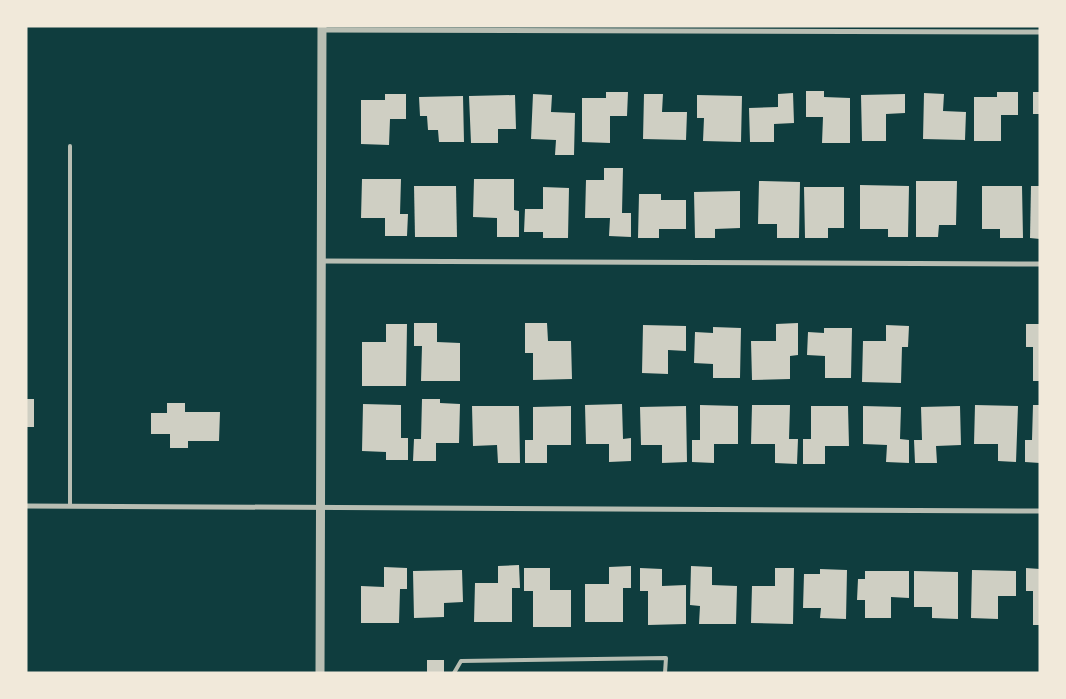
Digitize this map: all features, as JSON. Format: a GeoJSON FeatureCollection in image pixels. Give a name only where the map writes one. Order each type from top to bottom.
{"type":"FeatureCollection","features":[{"type":"Feature","properties":{"kind":"street"},"geometry":{"type":"LineString","coordinates":[[320,673],[322,28],[1040,32]]}},
{"type":"Feature","properties":{"kind":"street"},"geometry":{"type":"LineString","coordinates":[[321,260],[1040,264]]}},
{"type":"Feature","properties":{"kind":"street"},"geometry":{"type":"LineString","coordinates":[[26,506],[1040,511]]}},
{"type":"Feature","properties":{"kind":"lane"},"geometry":{"type":"LineString","coordinates":[[70,146],[70,506]]}},
{"type":"Feature","properties":{"kind":"lane"},"geometry":{"type":"LineString","coordinates":[[454,673],[461,661],[666,658],[665,673]]}},
{"type":"Feature","properties":{"kind":"building"},"geometry":{"type":"Polygon","coordinates":[[[806,91],[824,91],[824,97],[850,98],[850,143],[822,143],[823,117],[806,117],[806,91]]]}},
{"type":"Feature","properties":{"kind":"building"},"geometry":{"type":"Polygon","coordinates":[[[606,92],[628,92],[627,116],[610,116],[610,143],[582,142],[582,98],[606,98],[606,92]]]}},
{"type":"Feature","properties":{"kind":"building"},"geometry":{"type":"Polygon","coordinates":[[[997,92],[1018,92],[1018,115],[1001,115],[1001,141],[974,141],[974,97],[997,97],[997,92]]]}},
{"type":"Feature","properties":{"kind":"building"},"geometry":{"type":"Polygon","coordinates":[[[1033,92],[1040,92],[1040,114],[1033,114],[1033,92]]]}},
{"type":"Feature","properties":{"kind":"building"},"geometry":{"type":"Polygon","coordinates":[[[793,93],[794,123],[774,124],[774,142],[750,142],[749,108],[778,107],[778,94],[793,93]]]}},
{"type":"Feature","properties":{"kind":"building"},"geometry":{"type":"Polygon","coordinates":[[[924,93],[944,94],[943,111],[966,112],[965,140],[923,139],[924,93]]]}},
{"type":"Feature","properties":{"kind":"building"},"geometry":{"type":"Polygon","coordinates":[[[385,94],[406,94],[406,119],[390,119],[389,145],[361,144],[361,100],[385,100],[385,94]]]}},
{"type":"Feature","properties":{"kind":"building"},"geometry":{"type":"Polygon","coordinates":[[[533,94],[552,95],[551,112],[575,113],[574,155],[555,155],[556,140],[531,139],[533,94]]]}},
{"type":"Feature","properties":{"kind":"building"},"geometry":{"type":"Polygon","coordinates":[[[644,94],[663,94],[662,112],[687,112],[686,140],[643,139],[644,94]]]}},
{"type":"Feature","properties":{"kind":"building"},"geometry":{"type":"Polygon","coordinates":[[[905,94],[905,113],[886,114],[886,141],[862,141],[861,95],[905,94]]]}},
{"type":"Feature","properties":{"kind":"building"},"geometry":{"type":"Polygon","coordinates":[[[515,95],[516,129],[498,129],[498,143],[471,143],[469,96],[515,95]]]}},
{"type":"Feature","properties":{"kind":"building"},"geometry":{"type":"Polygon","coordinates":[[[697,95],[742,96],[741,142],[703,141],[704,118],[697,118],[697,95]]]}},
{"type":"Feature","properties":{"kind":"building"},"geometry":{"type":"Polygon","coordinates":[[[463,96],[464,142],[439,142],[438,130],[428,130],[427,116],[420,116],[419,97],[463,96]]]}},
{"type":"Feature","properties":{"kind":"building"},"geometry":{"type":"Polygon","coordinates":[[[604,168],[623,168],[622,213],[631,213],[631,237],[609,236],[610,218],[585,218],[586,180],[604,180],[604,168]]]}},
{"type":"Feature","properties":{"kind":"building"},"geometry":{"type":"Polygon","coordinates":[[[362,179],[401,179],[400,214],[408,214],[407,236],[385,236],[385,218],[361,218],[362,179]]]}},
{"type":"Feature","properties":{"kind":"building"},"geometry":{"type":"Polygon","coordinates":[[[474,179],[514,179],[514,210],[519,211],[519,237],[497,237],[497,218],[473,217],[474,179]]]}},
{"type":"Feature","properties":{"kind":"building"},"geometry":{"type":"Polygon","coordinates":[[[759,181],[800,182],[799,238],[777,238],[777,224],[758,224],[759,181]]]}},
{"type":"Feature","properties":{"kind":"building"},"geometry":{"type":"Polygon","coordinates":[[[916,181],[957,181],[956,225],[939,225],[938,237],[916,237],[916,181]]]}},
{"type":"Feature","properties":{"kind":"building"},"geometry":{"type":"Polygon","coordinates":[[[860,185],[909,186],[908,237],[888,237],[888,229],[860,229],[860,185]]]}},
{"type":"Feature","properties":{"kind":"building"},"geometry":{"type":"Polygon","coordinates":[[[414,186],[456,186],[457,237],[415,237],[414,186]]]}},
{"type":"Feature","properties":{"kind":"building"},"geometry":{"type":"Polygon","coordinates":[[[982,186],[1022,186],[1023,238],[1000,238],[1000,229],[982,229],[982,186]]]}},
{"type":"Feature","properties":{"kind":"building"},"geometry":{"type":"Polygon","coordinates":[[[1031,186],[1040,186],[1040,239],[1030,238],[1031,186]]]}},
{"type":"Feature","properties":{"kind":"building"},"geometry":{"type":"Polygon","coordinates":[[[543,187],[569,188],[568,238],[543,238],[543,232],[524,232],[525,209],[543,209],[543,187]]]}},
{"type":"Feature","properties":{"kind":"building"},"geometry":{"type":"Polygon","coordinates":[[[804,187],[844,187],[844,228],[828,228],[828,238],[805,238],[804,187]]]}},
{"type":"Feature","properties":{"kind":"building"},"geometry":{"type":"Polygon","coordinates":[[[740,191],[740,228],[715,229],[715,238],[695,238],[694,192],[740,191]]]}},
{"type":"Feature","properties":{"kind":"building"},"geometry":{"type":"Polygon","coordinates":[[[639,194],[661,194],[661,200],[686,200],[686,229],[659,229],[659,238],[638,238],[639,194]]]}},
{"type":"Feature","properties":{"kind":"building"},"geometry":{"type":"Polygon","coordinates":[[[414,323],[437,323],[437,342],[460,343],[460,381],[421,381],[422,346],[414,346],[414,323]]]}},
{"type":"Feature","properties":{"kind":"building"},"geometry":{"type":"Polygon","coordinates":[[[525,323],[547,323],[548,341],[571,341],[572,379],[533,380],[533,353],[525,353],[525,323]]]}},
{"type":"Feature","properties":{"kind":"building"},"geometry":{"type":"Polygon","coordinates":[[[798,323],[798,355],[790,356],[790,379],[752,380],[751,341],[776,341],[776,324],[798,323]]]}},
{"type":"Feature","properties":{"kind":"building"},"geometry":{"type":"Polygon","coordinates":[[[386,324],[407,324],[406,386],[362,386],[362,342],[386,342],[386,324]]]}},
{"type":"Feature","properties":{"kind":"building"},"geometry":{"type":"Polygon","coordinates":[[[1026,324],[1040,324],[1040,381],[1033,381],[1033,347],[1026,347],[1026,324]]]}},
{"type":"Feature","properties":{"kind":"building"},"geometry":{"type":"Polygon","coordinates":[[[643,325],[686,326],[686,351],[668,350],[668,374],[642,373],[643,325]]]}},
{"type":"Feature","properties":{"kind":"building"},"geometry":{"type":"Polygon","coordinates":[[[886,325],[909,326],[908,347],[902,347],[901,383],[862,382],[863,341],[886,341],[886,325]]]}},
{"type":"Feature","properties":{"kind":"building"},"geometry":{"type":"Polygon","coordinates":[[[713,327],[741,328],[740,378],[713,378],[713,364],[694,363],[695,332],[713,333],[713,327]]]}},
{"type":"Feature","properties":{"kind":"building"},"geometry":{"type":"Polygon","coordinates":[[[824,328],[852,328],[851,378],[825,378],[825,356],[807,355],[808,332],[824,333],[824,328]]]}},
{"type":"Feature","properties":{"kind":"building"},"geometry":{"type":"Polygon","coordinates":[[[26,399],[34,399],[34,427],[26,427],[26,399]]]}},
{"type":"Feature","properties":{"kind":"building"},"geometry":{"type":"Polygon","coordinates":[[[422,399],[440,399],[440,403],[460,404],[459,443],[436,443],[436,461],[413,461],[414,439],[421,439],[422,399]]]}},
{"type":"Feature","properties":{"kind":"building"},"geometry":{"type":"Polygon","coordinates":[[[167,403],[185,403],[185,412],[220,412],[219,441],[188,441],[188,448],[170,448],[170,434],[151,434],[151,413],[167,413],[167,403]]]}},
{"type":"Feature","properties":{"kind":"building"},"geometry":{"type":"Polygon","coordinates":[[[363,404],[401,405],[401,438],[408,438],[408,460],[386,460],[386,452],[362,451],[363,404]]]}},
{"type":"Feature","properties":{"kind":"building"},"geometry":{"type":"Polygon","coordinates":[[[622,404],[623,439],[631,438],[631,461],[609,462],[609,444],[586,444],[585,405],[622,404]]]}},
{"type":"Feature","properties":{"kind":"building"},"geometry":{"type":"Polygon","coordinates":[[[700,405],[738,406],[738,444],[714,444],[714,463],[692,462],[692,440],[700,440],[700,405]]]}},
{"type":"Feature","properties":{"kind":"building"},"geometry":{"type":"Polygon","coordinates":[[[752,405],[790,405],[789,439],[798,439],[797,464],[775,463],[775,444],[751,444],[752,405]]]}},
{"type":"Feature","properties":{"kind":"building"},"geometry":{"type":"Polygon","coordinates":[[[975,405],[1018,406],[1016,462],[998,461],[998,444],[974,444],[975,405]]]}},
{"type":"Feature","properties":{"kind":"building"},"geometry":{"type":"Polygon","coordinates":[[[1033,405],[1040,405],[1040,463],[1025,462],[1025,440],[1032,440],[1033,405]]]}},
{"type":"Feature","properties":{"kind":"building"},"geometry":{"type":"Polygon","coordinates":[[[472,406],[519,406],[520,463],[498,463],[497,445],[473,446],[472,406]]]}},
{"type":"Feature","properties":{"kind":"building"},"geometry":{"type":"Polygon","coordinates":[[[571,406],[571,445],[547,445],[547,463],[525,463],[525,440],[533,440],[533,407],[571,406]]]}},
{"type":"Feature","properties":{"kind":"building"},"geometry":{"type":"Polygon","coordinates":[[[686,406],[687,462],[662,463],[662,445],[641,445],[640,407],[686,406]]]}},
{"type":"Feature","properties":{"kind":"building"},"geometry":{"type":"Polygon","coordinates":[[[811,406],[848,406],[849,446],[825,446],[825,464],[803,464],[803,439],[811,439],[811,406]]]}},
{"type":"Feature","properties":{"kind":"building"},"geometry":{"type":"Polygon","coordinates":[[[863,406],[901,407],[900,439],[909,440],[909,463],[886,462],[887,445],[863,444],[863,406]]]}},
{"type":"Feature","properties":{"kind":"building"},"geometry":{"type":"Polygon","coordinates":[[[960,406],[961,445],[936,446],[937,463],[915,463],[914,440],[922,440],[921,407],[960,406]]]}},
{"type":"Feature","properties":{"kind":"building"},"geometry":{"type":"Polygon","coordinates":[[[519,565],[520,588],[512,588],[512,622],[474,622],[475,583],[498,583],[498,566],[519,565]]]}},
{"type":"Feature","properties":{"kind":"building"},"geometry":{"type":"Polygon","coordinates":[[[631,566],[631,588],[623,588],[623,622],[585,622],[585,584],[609,584],[609,567],[631,566]]]}},
{"type":"Feature","properties":{"kind":"building"},"geometry":{"type":"Polygon","coordinates":[[[691,566],[712,567],[712,585],[737,586],[736,624],[699,624],[700,606],[690,605],[691,566]]]}},
{"type":"Feature","properties":{"kind":"building"},"geometry":{"type":"Polygon","coordinates":[[[384,567],[407,568],[407,589],[400,589],[399,623],[361,623],[361,586],[384,587],[384,567]]]}},
{"type":"Feature","properties":{"kind":"building"},"geometry":{"type":"Polygon","coordinates":[[[524,568],[550,568],[550,590],[571,590],[571,627],[533,627],[533,591],[524,591],[524,568]]]}},
{"type":"Feature","properties":{"kind":"building"},"geometry":{"type":"Polygon","coordinates":[[[640,568],[662,569],[662,586],[686,585],[686,624],[648,625],[648,591],[640,591],[640,568]]]}},
{"type":"Feature","properties":{"kind":"building"},"geometry":{"type":"Polygon","coordinates":[[[775,568],[794,568],[793,624],[751,623],[752,586],[775,586],[775,568]]]}},
{"type":"Feature","properties":{"kind":"building"},"geometry":{"type":"Polygon","coordinates":[[[1026,568],[1040,569],[1040,625],[1033,625],[1033,591],[1026,591],[1026,568]]]}},
{"type":"Feature","properties":{"kind":"building"},"geometry":{"type":"Polygon","coordinates":[[[820,569],[847,570],[846,619],[820,618],[821,608],[803,608],[804,574],[820,574],[820,569]]]}},
{"type":"Feature","properties":{"kind":"building"},"geometry":{"type":"Polygon","coordinates":[[[462,570],[463,602],[444,603],[444,617],[414,618],[413,571],[462,570]]]}},
{"type":"Feature","properties":{"kind":"building"},"geometry":{"type":"Polygon","coordinates":[[[972,570],[1016,571],[1016,596],[998,596],[998,619],[971,618],[972,570]]]}},
{"type":"Feature","properties":{"kind":"building"},"geometry":{"type":"Polygon","coordinates":[[[865,571],[909,571],[909,598],[891,597],[891,618],[865,618],[865,600],[857,600],[858,579],[865,579],[865,571]]]}},
{"type":"Feature","properties":{"kind":"building"},"geometry":{"type":"Polygon","coordinates":[[[914,571],[958,572],[958,619],[932,618],[932,607],[914,607],[914,571]]]}},
{"type":"Feature","properties":{"kind":"building"},"geometry":{"type":"Polygon","coordinates":[[[427,660],[444,660],[444,673],[427,673],[427,660]]]}}]}
